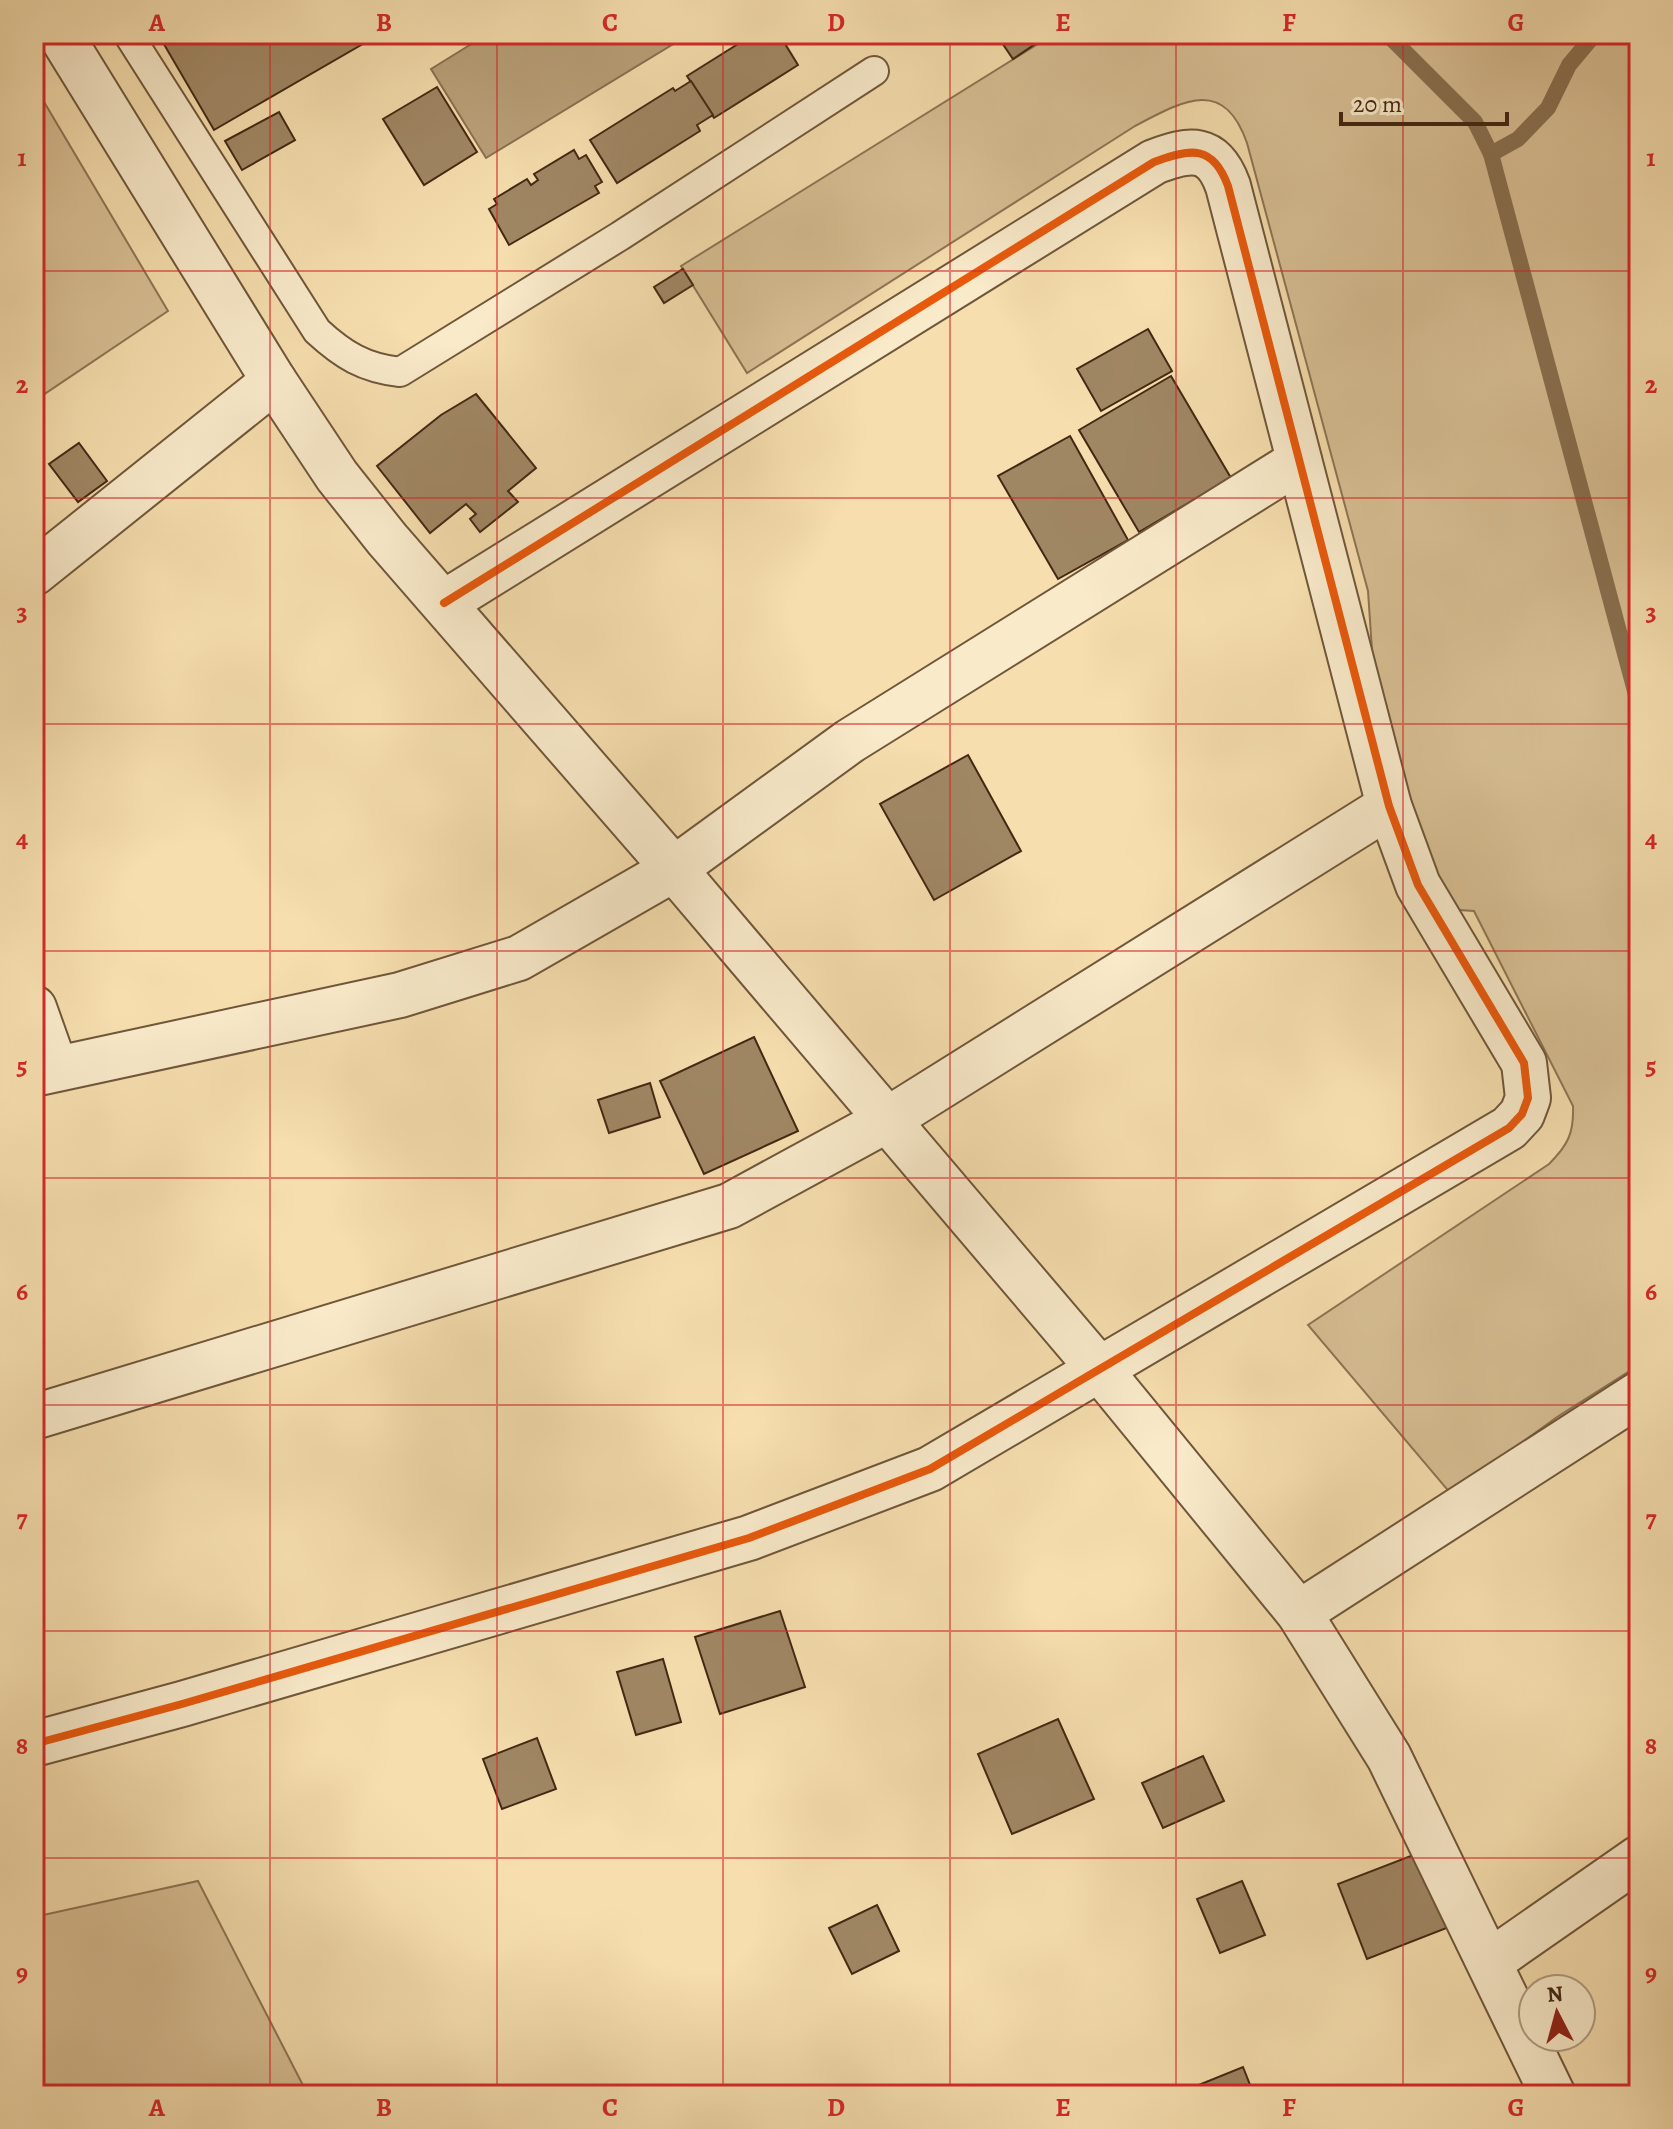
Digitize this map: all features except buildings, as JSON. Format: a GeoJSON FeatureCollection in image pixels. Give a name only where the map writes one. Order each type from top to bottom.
{"type":"FeatureCollection","features":[{"type":"Feature","properties":{"kind":"street"},"geometry":{"type":"LineString","coordinates":[[60,34],[274,381],[337,476],[1100,1370],[1299,1613],[1389,1757],[1491,1961],[1553,2095]]}},
{"type":"Feature","properties":{"kind":"street"},"geometry":{"type":"LineString","coordinates":[[34,1744],[182,1704],[749,1538],[930,1469],[1509,1128],[1522,1114],[1528,1098],[1524,1063],[1418,885],[1389,806],[1221,167],[1210,156],[1178,153],[1141,170],[444,603]]}},
{"type":"Feature","properties":{"kind":"street"},"geometry":{"type":"LineString","coordinates":[[34,573],[274,381]]}},
{"type":"Feature","properties":{"kind":"street"},"geometry":{"type":"LineString","coordinates":[[34,1008],[44,1071],[400,995],[519,958],[674,869],[850,741],[1299,461]]}},
{"type":"Feature","properties":{"kind":"street"},"geometry":{"type":"LineString","coordinates":[[34,1417],[729,1206],[887,1120],[1389,806]]}},
{"type":"Feature","properties":{"kind":"street"},"geometry":{"type":"LineString","coordinates":[[1299,1613],[1639,1394]]}},
{"type":"Feature","properties":{"kind":"street"},"geometry":{"type":"LineString","coordinates":[[1491,1961],[1639,1858]]}},
{"type":"Feature","properties":{"kind":"lane"},"geometry":{"type":"LineString","coordinates":[[128,34],[317,331],[354,361],[374,369],[400,372],[606,245],[874,71]]}},
{"type":"Feature","properties":{"kind":"shaded area"},"geometry":{"type":"Polygon","coordinates":[[[468,34],[688,35],[486,158],[431,69],[473,43],[468,34]]]}},
{"type":"Feature","properties":{"kind":"shaded area"},"geometry":{"type":"Polygon","coordinates":[[[1054,34],[1639,34],[1639,85],[1633,106],[1639,121],[1639,1365],[1557,1417],[1451,1494],[1308,1325],[1549,1164],[1568,1138],[1573,1106],[1474,911],[1444,909],[1418,850],[1372,650],[1368,591],[1247,143],[1238,122],[1227,109],[1214,102],[1201,100],[1170,108],[1135,126],[747,373],[681,266],[1054,34]]]}},
{"type":"Feature","properties":{"kind":"shaded area"},"geometry":{"type":"Polygon","coordinates":[[[34,85],[168,311],[34,401],[34,85]]]}},
{"type":"Feature","properties":{"kind":"shaded area"},"geometry":{"type":"Polygon","coordinates":[[[198,1881],[308,2095],[34,2095],[34,1917],[198,1881]]]}},
{"type":"Feature","properties":{"kind":"waterway"},"geometry":{"type":"LineString","coordinates":[[1387,34],[1475,122],[1491,154],[1639,706]]}},
{"type":"Feature","properties":{"kind":"waterway"},"geometry":{"type":"LineString","coordinates":[[1491,154],[1518,139],[1548,108],[1569,65],[1595,34]]}},
{"type":"Feature","properties":{"kind":"cycle path"},"geometry":{"type":"LineString","coordinates":[[34,1744],[182,1704],[749,1538],[930,1469],[1509,1128],[1522,1114],[1528,1098],[1524,1063],[1418,885],[1389,806],[1228,186],[1222,173],[1208,157],[1199,153],[1179,154],[1154,162],[444,603]]}}]}
